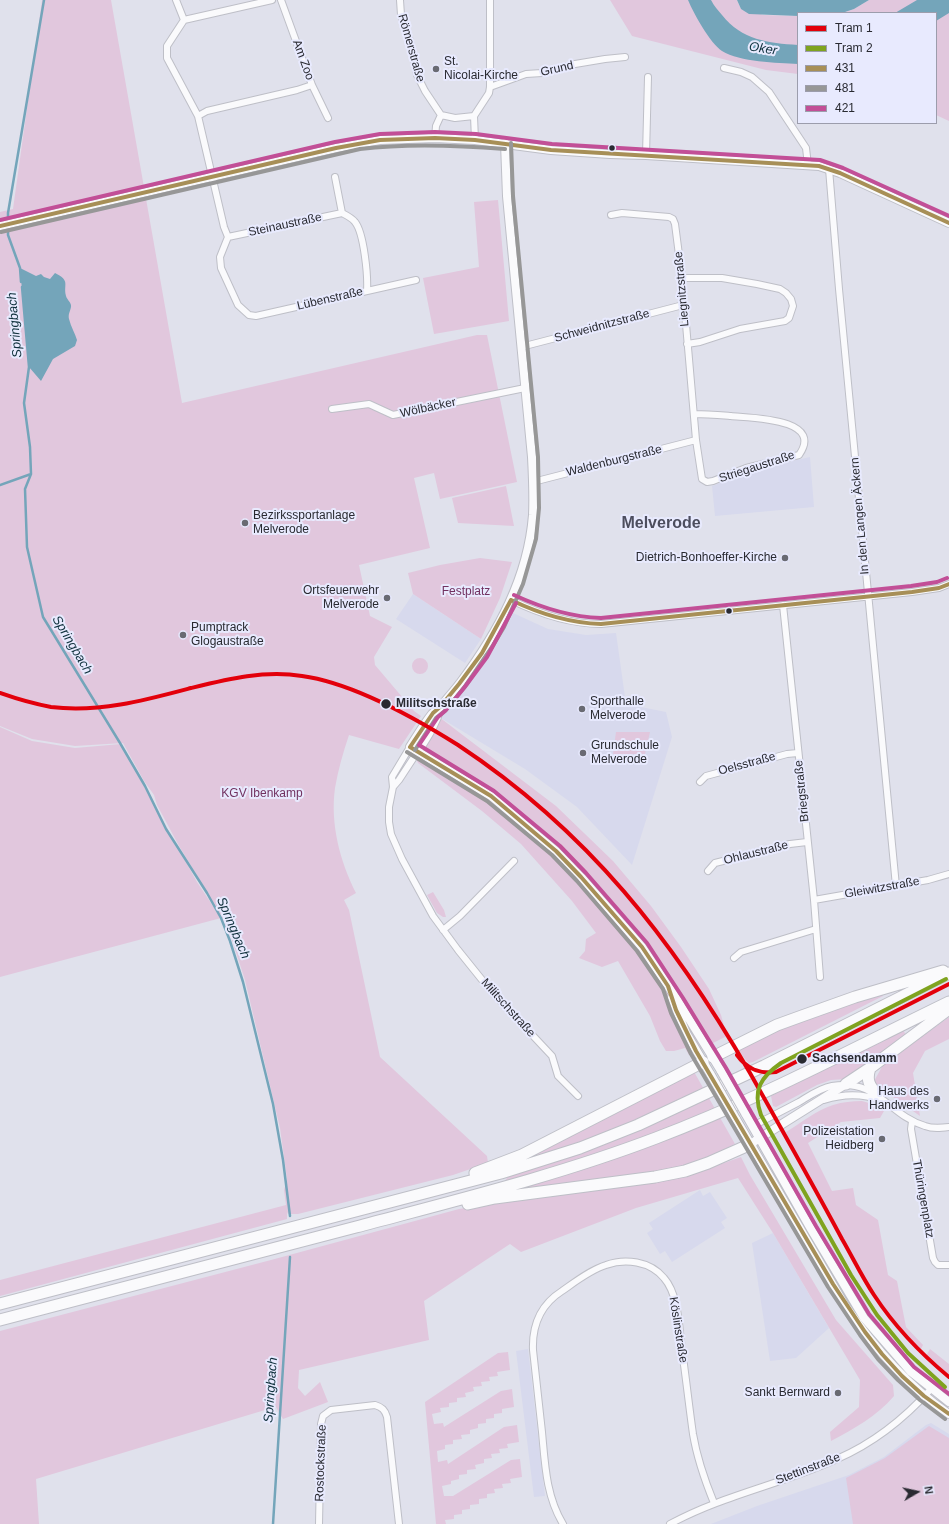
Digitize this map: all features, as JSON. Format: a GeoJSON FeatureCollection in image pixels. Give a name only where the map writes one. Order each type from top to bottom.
{"type":"FeatureCollection","features":[{"type":"Feature","properties":{"kind":"highway"},"geometry":{"type":"LineString","coordinates":[[446,1187],[471,1175],[528,1152],[776,1025],[855,997],[949,969]]}},
{"type":"Feature","properties":{"kind":"highway"},"geometry":{"type":"LineString","coordinates":[[0,1304],[501,1173],[580,1148],[638,1125],[764,1066],[949,973]]}},
{"type":"Feature","properties":{"kind":"highway"},"geometry":{"type":"LineString","coordinates":[[0,1320],[432,1207],[557,1171],[663,1136],[774,1088],[949,1002]]}},
{"type":"Feature","properties":{"kind":"highway"},"geometry":{"type":"LineString","coordinates":[[846,1084],[949,1009]]}},
{"type":"Feature","properties":{"kind":"highway"},"geometry":{"type":"LineString","coordinates":[[870,1068],[868,1083],[878,1095]]}},
{"type":"Feature","properties":{"kind":"highway"},"geometry":{"type":"LineString","coordinates":[[432,1207],[465,1204],[495,1198],[685,1171],[708,1163],[755,1141]]}},
{"type":"Feature","properties":{"kind":"street"},"geometry":{"type":"LineString","coordinates":[[176,0],[184,20]]}},
{"type":"Feature","properties":{"kind":"street"},"geometry":{"type":"LineString","coordinates":[[228,237],[224,227],[198,116],[167,58],[167,46],[184,20],[272,0]]}},
{"type":"Feature","properties":{"kind":"street","name":"Am Zoo"},"geometry":{"type":"LineString","coordinates":[[281,0],[312,85],[328,118]]}},
{"type":"Feature","properties":{"kind":"street","name":"Römerstraße"},"geometry":{"type":"LineString","coordinates":[[400,0],[401,15],[410,41],[417,75],[425,91],[441,115]]}},
{"type":"Feature","properties":{"kind":"street"},"geometry":{"type":"LineString","coordinates":[[475,140],[474,116],[489,93],[490,86],[490,0]]}},
{"type":"Feature","properties":{"kind":"street","name":"Grund"},"geometry":{"type":"LineString","coordinates":[[490,86],[526,74],[542,73],[575,64],[625,57]]}},
{"type":"Feature","properties":{"kind":"street"},"geometry":{"type":"LineString","coordinates":[[724,68],[741,72],[752,77],[769,92],[806,148],[808,165]]}},
{"type":"Feature","properties":{"kind":"street"},"geometry":{"type":"LineString","coordinates":[[646,155],[648,78]]}},
{"type":"Feature","properties":{"kind":"street"},"geometry":{"type":"LineString","coordinates":[[198,116],[207,111],[297,90],[312,85]]}},
{"type":"Feature","properties":{"kind":"street"},"geometry":{"type":"LineString","coordinates":[[435,138],[436,126],[441,115],[455,118],[474,116]]}},
{"type":"Feature","properties":{"kind":"street"},"geometry":{"type":"LineString","coordinates":[[5,225],[358,143],[403,138],[475,140],[566,151],[808,165],[829,169],[949,223]]}},
{"type":"Feature","properties":{"kind":"street"},"geometry":{"type":"LineString","coordinates":[[506,143],[507,196],[533,482],[533,515],[528,548],[522,572],[511,600],[499,624],[482,653],[440,707],[438,716],[431,730],[414,749],[491,796],[556,851],[590,887],[642,947],[668,986],[686,1033],[708,1060],[721,1071],[753,1126],[755,1141],[844,1304],[858,1325],[875,1346],[904,1378],[924,1396],[949,1414]]}},
{"type":"Feature","properties":{"kind":"street","name":"In den Langen Äckern"},"geometry":{"type":"LineString","coordinates":[[829,169],[896,886]]}},
{"type":"Feature","properties":{"kind":"street"},"geometry":{"type":"LineString","coordinates":[[335,177],[342,213],[354,221],[359,230],[368,277],[367,291]]}},
{"type":"Feature","properties":{"kind":"street","name":"Steinaustraße"},"geometry":{"type":"LineString","coordinates":[[228,237],[342,213]]}},
{"type":"Feature","properties":{"kind":"street","name":"Liegnitzstraße"},"geometry":{"type":"LineString","coordinates":[[611,215],[622,213],[669,217],[673,219],[676,224],[696,440],[702,479]]}},
{"type":"Feature","properties":{"kind":"street","name":"Lübenstraße"},"geometry":{"type":"LineString","coordinates":[[228,237],[220,257],[221,268],[238,305],[249,315],[256,316],[416,280]]}},
{"type":"Feature","properties":{"kind":"street"},"geometry":{"type":"LineString","coordinates":[[682,278],[722,278],[774,288],[786,293],[791,299],[793,306],[789,318],[785,321],[740,330],[700,342],[687,344]]}},
{"type":"Feature","properties":{"kind":"street","name":"Schweidnitzstraße"},"geometry":{"type":"LineString","coordinates":[[521,347],[683,305]]}},
{"type":"Feature","properties":{"kind":"street","name":"Wölbäcker"},"geometry":{"type":"LineString","coordinates":[[332,409],[369,404],[393,415],[525,388]]}},
{"type":"Feature","properties":{"kind":"street","name":"Striegaustraße"},"geometry":{"type":"LineString","coordinates":[[694,414],[746,417],[782,422],[793,427],[802,434],[805,440],[804,448],[799,454],[746,468],[712,482],[706,482],[702,479]]}},
{"type":"Feature","properties":{"kind":"street","name":"Waldenburgstraße"},"geometry":{"type":"LineString","coordinates":[[533,482],[696,440]]}},
{"type":"Feature","properties":{"kind":"street"},"geometry":{"type":"LineString","coordinates":[[511,600],[531,610],[562,620],[584,624],[601,624],[927,590],[949,584]]}},
{"type":"Feature","properties":{"kind":"street","name":"Briegstraße"},"geometry":{"type":"LineString","coordinates":[[783,605],[814,900],[820,977]]}},
{"type":"Feature","properties":{"kind":"street","name":"Militschstraße"},"geometry":{"type":"LineString","coordinates":[[414,749],[399,780],[393,787],[389,815],[390,828],[394,842],[410,875],[433,916],[443,930],[491,991],[552,1056],[558,1076],[578,1096]]}},
{"type":"Feature","properties":{"kind":"street","name":"Oelsstraße"},"geometry":{"type":"LineString","coordinates":[[700,782],[706,776],[787,754],[798,753]]}},
{"type":"Feature","properties":{"kind":"street","name":"Ohlaustraße"},"geometry":{"type":"LineString","coordinates":[[708,871],[715,863],[790,844],[808,842]]}},
{"type":"Feature","properties":{"kind":"street"},"geometry":{"type":"LineString","coordinates":[[443,930],[460,916],[514,861]]}},
{"type":"Feature","properties":{"kind":"street","name":"Gleiwitzstraße"},"geometry":{"type":"LineString","coordinates":[[814,900],[928,880],[949,874]]}},
{"type":"Feature","properties":{"kind":"street"},"geometry":{"type":"LineString","coordinates":[[734,958],[741,952],[816,929]]}},
{"type":"Feature","properties":{"kind":"street"},"geometry":{"type":"LineString","coordinates":[[708,1060],[711,1076],[736,1119],[744,1131],[755,1141],[815,1236],[864,1318],[910,1371],[949,1402]]}},
{"type":"Feature","properties":{"kind":"street"},"geometry":{"type":"LineString","coordinates":[[744,1131],[817,1091],[831,1086],[846,1084],[862,1087],[878,1095],[912,1121],[931,1128],[949,1127]]}},
{"type":"Feature","properties":{"kind":"street"},"geometry":{"type":"LineString","coordinates":[[755,1141],[846,1084]]}},
{"type":"Feature","properties":{"kind":"street"},"geometry":{"type":"LineString","coordinates":[[822,1100],[857,1095],[888,1104]]}},
{"type":"Feature","properties":{"kind":"street","name":"Thüringenplatz"},"geometry":{"type":"LineString","coordinates":[[912,1121],[911,1128],[933,1258],[935,1262],[942,1266],[949,1265]]}},
{"type":"Feature","properties":{"kind":"street","name":"Köslinstraße"},"geometry":{"type":"LineString","coordinates":[[563,1524],[552,1500],[545,1466],[533,1350],[534,1327],[543,1308],[554,1296],[592,1271],[605,1265],[618,1262],[632,1262],[652,1267],[663,1276],[672,1289],[678,1314],[696,1449],[702,1472],[714,1503]]}},
{"type":"Feature","properties":{"kind":"street","name":"Stettinstraße"},"geometry":{"type":"LineString","coordinates":[[670,1524],[714,1503],[818,1467],[856,1450],[896,1424],[931,1389]]}},
{"type":"Feature","properties":{"kind":"street","name":"Rostockstraße"},"geometry":{"type":"LineString","coordinates":[[319,1524],[321,1424],[323,1416],[331,1410],[375,1405],[381,1407],[385,1411],[387,1417],[399,1524]]}},
{"type":"Feature","properties":{"kind":"shaded area"},"geometry":{"type":"Polygon","coordinates":[[[810,457],[814,507],[715,516],[712,486],[757,469],[810,457]]]}},
{"type":"Feature","properties":{"kind":"shaded area"},"geometry":{"type":"Polygon","coordinates":[[[413,594],[481,639],[465,663],[396,619],[413,594]]]}},
{"type":"Feature","properties":{"kind":"shaded area","name":"Grundschule Melverode"},"geometry":{"type":"Polygon","coordinates":[[[513,613],[548,629],[586,635],[616,633],[626,704],[666,712],[672,737],[632,865],[577,807],[525,769],[439,717],[473,677],[495,645],[513,613]]]}},
{"type":"Feature","properties":{"kind":"shaded area"},"geometry":{"type":"Polygon","coordinates":[[[700,1190],[703,1196],[710,1192],[727,1218],[721,1222],[725,1228],[672,1262],[665,1251],[660,1254],[647,1233],[653,1229],[649,1223],[700,1190]]]}},
{"type":"Feature","properties":{"kind":"shaded area"},"geometry":{"type":"Polygon","coordinates":[[[773,1233],[829,1328],[796,1358],[770,1361],[752,1243],[773,1233]]]}},
{"type":"Feature","properties":{"kind":"shaded area"},"geometry":{"type":"Polygon","coordinates":[[[528,1349],[545,1496],[534,1497],[516,1351],[528,1349]]]}},
{"type":"Feature","properties":{"kind":"shaded area"},"geometry":{"type":"Polygon","coordinates":[[[931,1423],[949,1434],[949,1524],[711,1524],[757,1506],[849,1475],[884,1457],[926,1425],[931,1423]]]}},
{"type":"Feature","properties":{"kind":"green space","name":"KGV Ibenkamp"},"geometry":{"type":"Polygon","coordinates":[[[42,0],[111,0],[182,403],[477,335],[487,335],[517,482],[440,499],[434,473],[414,478],[430,548],[359,565],[370,616],[392,627],[374,657],[375,665],[414,711],[421,716],[399,749],[349,735],[335,788],[334,802],[335,829],[341,855],[356,893],[344,900],[349,910],[380,1057],[487,1156],[488,1163],[453,1175],[298,1214],[288,1214],[287,1212],[287,1219],[0,1296],[0,1280],[286,1205],[284,1190],[287,1179],[280,1128],[245,980],[232,940],[222,917],[179,846],[157,805],[154,795],[144,781],[123,743],[75,746],[32,739],[0,726],[0,212],[13,209],[42,0]]]}},
{"type":"Feature","properties":{"kind":"green space"},"geometry":{"type":"Polygon","coordinates":[[[610,0],[737,0],[741,9],[764,15],[797,16],[797,74],[766,70],[632,36],[610,0]]]}},
{"type":"Feature","properties":{"kind":"green space"},"geometry":{"type":"Polygon","coordinates":[[[869,0],[949,0],[949,121],[937,115],[937,12],[845,12],[854,9],[869,0]]]}},
{"type":"Feature","properties":{"kind":"green space"},"geometry":{"type":"Polygon","coordinates":[[[498,200],[509,321],[434,334],[423,278],[479,267],[474,202],[498,200]]]}},
{"type":"Feature","properties":{"kind":"green space"},"geometry":{"type":"Polygon","coordinates":[[[506,486],[514,526],[458,523],[452,498],[506,486]]]}},
{"type":"Feature","properties":{"kind":"green space","name":"Festplatz"},"geometry":{"type":"Polygon","coordinates":[[[480,558],[512,562],[500,598],[481,639],[413,594],[408,573],[440,565],[480,558]]]}},
{"type":"Feature","properties":{"kind":"green space"},"geometry":{"type":"Polygon","coordinates":[[[417,658],[423,658],[428,663],[426,672],[423,674],[417,674],[412,669],[412,663],[417,658]]]}},
{"type":"Feature","properties":{"kind":"green space"},"geometry":{"type":"Polygon","coordinates":[[[439,717],[556,806],[613,861],[651,906],[709,989],[721,1015],[727,1036],[689,1055],[685,1048],[674,1051],[666,1051],[660,1041],[650,1016],[618,961],[602,967],[579,958],[585,951],[586,939],[596,933],[572,901],[521,844],[482,811],[418,763],[415,757],[439,717]]]}},
{"type":"Feature","properties":{"kind":"green space"},"geometry":{"type":"Polygon","coordinates":[[[0,727],[32,741],[75,748],[121,744],[197,882],[221,918],[0,977],[0,727]]]}},
{"type":"Feature","properties":{"kind":"green space"},"geometry":{"type":"Polygon","coordinates":[[[616,732],[650,732],[645,754],[613,754],[616,732]]]}},
{"type":"Feature","properties":{"kind":"green space"},"geometry":{"type":"Polygon","coordinates":[[[433,892],[444,910],[446,917],[443,917],[437,913],[427,895],[433,892]]]}},
{"type":"Feature","properties":{"kind":"green space"},"geometry":{"type":"Polygon","coordinates":[[[881,993],[883,996],[753,1062],[749,1063],[738,1048],[806,1017],[881,993]]]}},
{"type":"Feature","properties":{"kind":"green space"},"geometry":{"type":"Polygon","coordinates":[[[949,1017],[949,1039],[925,1051],[913,1073],[920,1116],[873,1083],[883,1065],[949,1017]]]}},
{"type":"Feature","properties":{"kind":"green space"},"geometry":{"type":"Polygon","coordinates":[[[903,1030],[906,1035],[847,1079],[831,1080],[817,1085],[776,1107],[773,1106],[771,1096],[903,1030]]]}},
{"type":"Feature","properties":{"kind":"green space"},"geometry":{"type":"Polygon","coordinates":[[[693,1070],[735,1144],[707,1158],[677,1168],[493,1196],[521,1160],[693,1070]]]}},
{"type":"Feature","properties":{"kind":"green space"},"geometry":{"type":"Polygon","coordinates":[[[862,1101],[879,1106],[884,1111],[880,1118],[841,1122],[808,1143],[832,1191],[853,1188],[856,1205],[878,1220],[888,1275],[897,1281],[906,1327],[923,1345],[920,1351],[880,1304],[865,1282],[790,1143],[786,1132],[827,1107],[844,1102],[862,1101]]]}},
{"type":"Feature","properties":{"kind":"green space"},"geometry":{"type":"Polygon","coordinates":[[[741,1157],[750,1175],[836,1320],[893,1385],[894,1396],[880,1410],[857,1427],[831,1441],[830,1432],[859,1407],[860,1380],[773,1233],[738,1178],[636,1208],[521,1252],[510,1244],[424,1301],[429,1340],[299,1370],[298,1388],[305,1396],[320,1382],[328,1402],[283,1419],[273,1402],[275,1407],[36,1479],[39,1524],[0,1524],[0,1331],[459,1209],[684,1177],[741,1157]]]}},
{"type":"Feature","properties":{"kind":"green space"},"geometry":{"type":"Polygon","coordinates":[[[930,1349],[949,1364],[949,1375],[926,1356],[930,1349]]]}},
{"type":"Feature","properties":{"kind":"green space"},"geometry":{"type":"Polygon","coordinates":[[[508,1352],[510,1370],[497,1372],[498,1376],[489,1377],[490,1381],[481,1382],[482,1386],[473,1387],[474,1391],[465,1393],[466,1397],[457,1398],[457,1402],[449,1403],[449,1407],[440,1408],[441,1412],[432,1414],[434,1424],[443,1423],[444,1427],[501,1391],[512,1389],[514,1407],[502,1409],[502,1413],[494,1414],[494,1418],[486,1419],[486,1423],[478,1424],[478,1428],[470,1430],[470,1434],[461,1435],[462,1439],[453,1440],[453,1444],[445,1445],[445,1449],[437,1451],[438,1462],[447,1460],[448,1464],[504,1427],[517,1425],[519,1442],[507,1444],[508,1448],[499,1449],[500,1453],[491,1454],[492,1458],[484,1459],[484,1463],[475,1465],[476,1469],[467,1470],[467,1474],[459,1475],[459,1479],[451,1481],[451,1484],[442,1486],[444,1496],[453,1496],[511,1460],[520,1459],[522,1477],[510,1479],[511,1483],[502,1484],[503,1488],[494,1489],[495,1493],[487,1494],[487,1498],[479,1499],[479,1504],[470,1505],[470,1509],[462,1510],[462,1514],[454,1515],[454,1519],[445,1520],[446,1524],[436,1524],[425,1402],[498,1353],[508,1352]]]}},
{"type":"Feature","properties":{"kind":"green space"},"geometry":{"type":"Polygon","coordinates":[[[929,1426],[949,1438],[949,1524],[853,1524],[846,1478],[885,1458],[929,1426]]]}},
{"type":"Feature","properties":{"kind":"water","name":"Oker"},"geometry":{"type":"Polygon","coordinates":[[[688,0],[711,0],[716,8],[730,23],[747,35],[756,39],[776,43],[797,45],[797,64],[748,60],[730,55],[722,51],[712,42],[698,20],[688,0]]]}},
{"type":"Feature","properties":{"kind":"water"},"geometry":{"type":"Polygon","coordinates":[[[737,0],[869,0],[854,9],[845,12],[797,12],[797,16],[749,14],[741,9],[737,0]]]}},
{"type":"Feature","properties":{"kind":"water"},"geometry":{"type":"Polygon","coordinates":[[[917,0],[949,0],[949,13],[937,20],[937,12],[897,12],[917,0]]]}},
{"type":"Feature","properties":{"kind":"water"},"geometry":{"type":"Polygon","coordinates":[[[20,268],[36,276],[41,274],[50,279],[55,273],[63,278],[65,281],[66,296],[71,306],[69,317],[77,340],[75,346],[53,359],[41,381],[29,367],[20,268]]]}},
{"type":"Feature","properties":{"kind":"waterway","name":"Springbach"},"geometry":{"type":"LineString","coordinates":[[21,282],[20,268],[8,235],[8,213],[44,0]]}},
{"type":"Feature","properties":{"kind":"waterway","name":"Springbach"},"geometry":{"type":"LineString","coordinates":[[22,287],[29,367],[24,403],[30,447],[31,474],[25,489],[27,547],[43,617],[120,743],[145,786],[166,829],[207,893],[221,918],[243,982],[273,1104],[283,1160],[290,1216]]}},
{"type":"Feature","properties":{"kind":"waterway"},"geometry":{"type":"LineString","coordinates":[[0,485],[31,474]]}},
{"type":"Feature","properties":{"kind":"waterway","name":"Springbach"},"geometry":{"type":"LineString","coordinates":[[273,1524],[290,1257]]}},
{"type":"Feature","properties":{"kind":"tram line","name":"1"},"geometry":{"type":"LineString","coordinates":[[0,693],[51,707],[105,707],[140,701],[219,681],[246,676],[274,674],[302,676],[342,686],[403,713],[458,745],[505,778],[548,814],[587,852],[624,891],[658,933],[721,1024],[874,1295],[890,1318],[908,1339],[949,1377]]}},
{"type":"Feature","properties":{"kind":"tram line","name":"2"},"geometry":{"type":"LineString","coordinates":[[945,1387],[908,1353],[877,1315],[851,1275],[761,1115],[758,1106],[758,1091],[760,1085],[768,1074],[781,1063],[946,979]]}},
{"type":"Feature","properties":{"kind":"tram line","name":"1"},"geometry":{"type":"LineString","coordinates":[[737,1055],[745,1064],[754,1070],[776,1072],[949,984]]}},
{"type":"Feature","properties":{"kind":"transit line","name":"421"},"geometry":{"type":"LineString","coordinates":[[0,220],[335,142],[380,134],[435,132],[476,134],[552,144],[820,160],[843,168],[949,216]]}},
{"type":"Feature","properties":{"kind":"transit line","name":"431"},"geometry":{"type":"LineString","coordinates":[[0,226],[336,148],[380,140],[435,138],[475,140],[551,150],[819,166],[840,173],[949,223]]}},
{"type":"Feature","properties":{"kind":"transit line","name":"481"},"geometry":{"type":"LineString","coordinates":[[415,750],[436,718],[446,710],[466,685],[504,627],[523,584],[536,539],[539,508],[538,457],[513,196],[511,143]]}},
{"type":"Feature","properties":{"kind":"transit line","name":"481"},"geometry":{"type":"LineString","coordinates":[[1,232],[360,149],[432,145],[505,149]]}},
{"type":"Feature","properties":{"kind":"transit line","name":"421"},"geometry":{"type":"LineString","coordinates":[[514,595],[535,604],[567,614],[601,618],[911,586],[937,582],[947,578]]}},
{"type":"Feature","properties":{"kind":"transit line","name":"431"},"geometry":{"type":"LineString","coordinates":[[511,600],[533,610],[566,620],[601,624],[912,592],[939,588],[949,584]]}},
{"type":"Feature","properties":{"kind":"transit line","name":"431"},"geometry":{"type":"LineString","coordinates":[[410,747],[433,713],[440,707],[459,684],[482,653],[511,600]]}},
{"type":"Feature","properties":{"kind":"transit line","name":"421"},"geometry":{"type":"LineString","coordinates":[[516,603],[487,657],[464,688],[445,711],[438,717],[419,745],[494,791],[560,846],[586,873],[647,943],[726,1068],[816,1226],[869,1314],[914,1367],[949,1394]]}},
{"type":"Feature","properties":{"kind":"transit line","name":"431"},"geometry":{"type":"LineString","coordinates":[[410,747],[491,796],[556,851],[581,877],[642,947],[668,986],[676,1010],[696,1051],[833,1284],[865,1332],[882,1354],[902,1376],[924,1396],[949,1414]]}},
{"type":"Feature","properties":{"kind":"transit line","name":"481"},"geometry":{"type":"LineString","coordinates":[[407,752],[487,801],[552,855],[577,881],[637,951],[663,989],[671,1013],[691,1054],[828,1287],[878,1359],[920,1400],[945,1419]]}},
{"type":"Feature","properties":{"kind":"place","name":"St. Nicolai-Kirche"},"geometry":{"type":"Point","coordinates":[436,69]}},
{"type":"Feature","properties":{"kind":"place","name":"Bezirkssportanlage Melverode"},"geometry":{"type":"Point","coordinates":[245,523]}},
{"type":"Feature","properties":{"kind":"place","name":"Dietrich-Bonhoeffer-Kirche"},"geometry":{"type":"Point","coordinates":[785,558]}},
{"type":"Feature","properties":{"kind":"place","name":"Ortsfeuerwehr Melverode"},"geometry":{"type":"Point","coordinates":[387,598]}},
{"type":"Feature","properties":{"kind":"place","name":"Pumptrack Glogaustraße"},"geometry":{"type":"Point","coordinates":[183,635]}},
{"type":"Feature","properties":{"kind":"place","name":"Militschstraße"},"geometry":{"type":"Point","coordinates":[386,704]}},
{"type":"Feature","properties":{"kind":"place","name":"Sporthalle Melverode"},"geometry":{"type":"Point","coordinates":[582,709]}},
{"type":"Feature","properties":{"kind":"place","name":"Grundschule Melverode"},"geometry":{"type":"Point","coordinates":[583,753]}},
{"type":"Feature","properties":{"kind":"place","name":"Sachsendamm"},"geometry":{"type":"Point","coordinates":[802,1059]}},
{"type":"Feature","properties":{"kind":"place","name":"Haus des Handwerks"},"geometry":{"type":"Point","coordinates":[937,1099]}},
{"type":"Feature","properties":{"kind":"place","name":"Polizeistation Heidberg"},"geometry":{"type":"Point","coordinates":[882,1139]}},
{"type":"Feature","properties":{"kind":"place","name":"Sankt Bernward"},"geometry":{"type":"Point","coordinates":[838,1393]}},
{"type":"Feature","properties":{"kind":"district","name":"Melverode"},"geometry":{"type":"Point","coordinates":[661,524]}}]}
